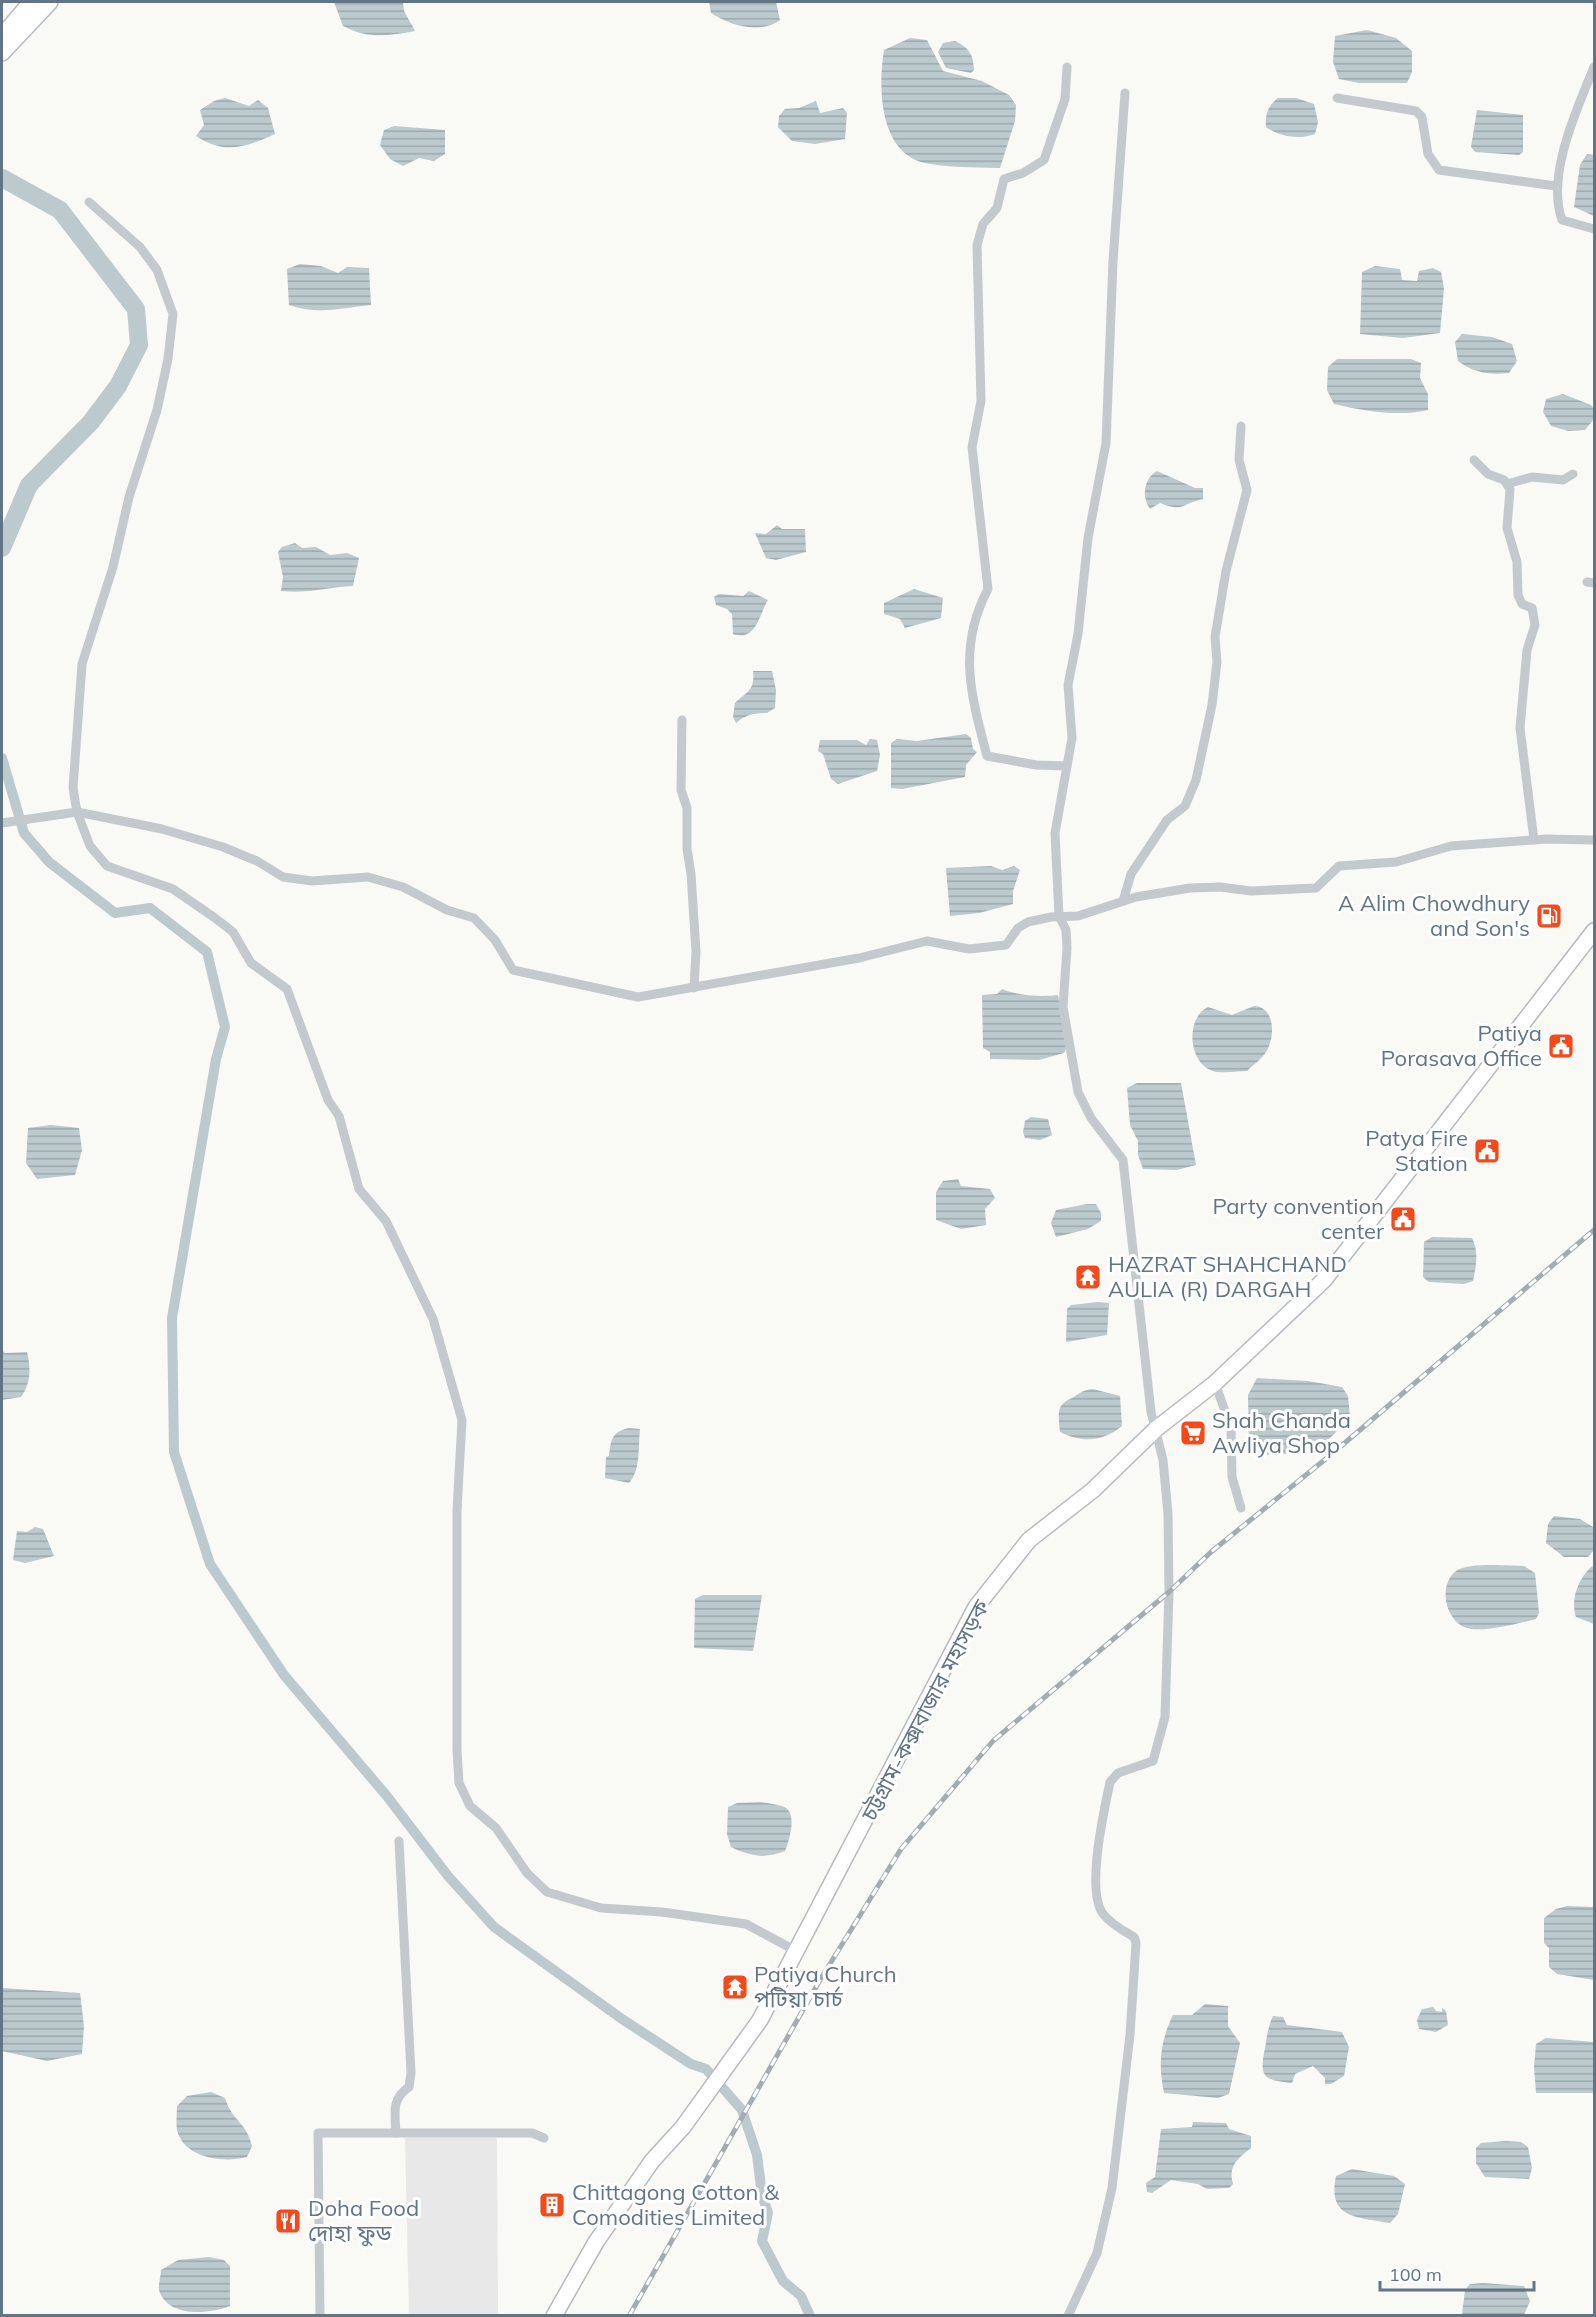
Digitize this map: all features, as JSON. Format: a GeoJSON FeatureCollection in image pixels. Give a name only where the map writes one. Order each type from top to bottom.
{"type":"FeatureCollection","features":[{"type":"Feature","properties":{"kind":"main road"},"geometry":{"type":"LineString","coordinates":[[2,36],[32,2]]}},
{"type":"Feature","properties":{"kind":"main road"},"geometry":{"type":"LineString","coordinates":[[2,53],[50,2]]}},
{"type":"Feature","properties":{"kind":"main road","name":"চট্টগ্রাম-কক্সবাজার মহাসড়ক"},"geometry":{"type":"LineString","coordinates":[[555,2316],[596,2242],[652,2161],[683,2127],[743,2045],[798,1952],[976,1607],[1029,1540],[1093,1490],[1156,1429],[1215,1383],[1324,1280],[1594,931]]}},
{"type":"Feature","properties":{"kind":"street"},"geometry":{"type":"LineString","coordinates":[[1067,67],[1065,99],[1044,160],[1023,173],[1004,179],[997,208],[983,224],[977,244],[981,400],[972,447],[988,589],[979,607],[968,660],[971,689],[987,756],[1036,765],[1067,766]]}},
{"type":"Feature","properties":{"kind":"street"},"geometry":{"type":"LineString","coordinates":[[1594,67],[1571,129],[1556,186],[1562,220],[1594,230]]}},
{"type":"Feature","properties":{"kind":"street"},"geometry":{"type":"LineString","coordinates":[[1068,2316],[1097,2253],[1112,2188],[1125,2082],[1136,1950],[1134,1937],[1103,1914],[1098,1905],[1096,1870],[1099,1837],[1110,1782],[1118,1773],[1153,1761],[1165,1717],[1169,1592],[1168,1514],[1163,1460],[1151,1412],[1123,1160],[1090,1118],[1078,1092],[1063,1007],[1067,948],[1066,930],[1059,916],[1055,833],[1072,738],[1068,685],[1078,634],[1088,538],[1107,443],[1113,261],[1125,93]]}},
{"type":"Feature","properties":{"kind":"street"},"geometry":{"type":"LineString","coordinates":[[1337,98],[1416,111],[1422,117],[1428,154],[1439,170],[1556,186]]}},
{"type":"Feature","properties":{"kind":"street"},"geometry":{"type":"LineString","coordinates":[[89,202],[140,247],[157,270],[173,314],[168,359],[157,410],[129,497],[112,567],[82,664],[73,788],[77,812],[90,846],[107,866],[173,889],[233,932],[251,963],[287,989],[328,1100],[339,1116],[359,1189],[386,1221],[433,1319],[462,1420],[457,1510],[456,1750],[459,1783],[470,1806],[496,1828],[527,1873],[547,1892],[601,1908],[662,1912],[746,1924],[798,1952]]}},
{"type":"Feature","properties":{"kind":"street"},"geometry":{"type":"LineString","coordinates":[[1123,901],[1131,874],[1167,820],[1185,806],[1196,780],[1212,705],[1217,662],[1215,637],[1226,571],[1247,490],[1239,460],[1241,426]]}},
{"type":"Feature","properties":{"kind":"street"},"geometry":{"type":"LineString","coordinates":[[1474,460],[1488,474],[1504,480],[1510,489],[1507,528],[1519,575],[1518,595],[1522,604],[1532,608],[1535,625],[1527,650],[1520,728],[1534,840]]}},
{"type":"Feature","properties":{"kind":"street"},"geometry":{"type":"LineString","coordinates":[[1507,484],[1532,477],[1563,480],[1573,474]]}},
{"type":"Feature","properties":{"kind":"street"},"geometry":{"type":"LineString","coordinates":[[682,720],[681,790],[687,808],[687,849],[692,874],[696,952],[694,988]]}},
{"type":"Feature","properties":{"kind":"street"},"geometry":{"type":"LineString","coordinates":[[2,823],[77,812],[162,829],[223,847],[257,861],[283,877],[312,881],[368,877],[403,887],[447,910],[474,918],[495,940],[513,970],[638,997],[859,958],[927,941],[969,950],[1006,945],[1018,928],[1028,922],[1059,916],[1077,916],[1123,901],[1190,888],[1220,887],[1251,891],[1316,888],[1339,866],[1396,862],[1451,846],[1534,840],[1594,840]]}},
{"type":"Feature","properties":{"kind":"street"},"geometry":{"type":"LineString","coordinates":[[1215,1383],[1231,1428],[1232,1477],[1241,1508]]}},
{"type":"Feature","properties":{"kind":"street"},"geometry":{"type":"LineString","coordinates":[[396,2133],[394,2106],[400,2093],[409,2087],[411,2073],[399,1841]]}},
{"type":"Feature","properties":{"kind":"street"},"geometry":{"type":"LineString","coordinates":[[320,2316],[318,2133],[532,2133],[544,2138]]}},
{"type":"Feature","properties":{"kind":"shaded area"},"geometry":{"type":"Polygon","coordinates":[[[334,2],[403,2],[404,11],[415,31],[369,35],[352,30],[343,26],[334,2]]]}},
{"type":"Feature","properties":{"kind":"shaded area"},"geometry":{"type":"Polygon","coordinates":[[[709,2],[776,2],[780,20],[763,27],[745,27],[711,13],[709,2]]]}},
{"type":"Feature","properties":{"kind":"shaded area"},"geometry":{"type":"Polygon","coordinates":[[[1367,30],[1396,38],[1412,51],[1412,72],[1407,83],[1359,83],[1339,79],[1333,62],[1335,36],[1367,30]]]}},
{"type":"Feature","properties":{"kind":"shaded area"},"geometry":{"type":"Polygon","coordinates":[[[910,38],[927,40],[943,71],[982,81],[1009,95],[1016,105],[1015,121],[1000,168],[934,165],[910,157],[898,146],[890,133],[885,117],[881,82],[882,65],[884,50],[910,38]]]}},
{"type":"Feature","properties":{"kind":"shaded area"},"geometry":{"type":"Polygon","coordinates":[[[955,41],[967,49],[973,60],[974,70],[971,73],[946,68],[938,52],[943,43],[955,41]]]}},
{"type":"Feature","properties":{"kind":"shaded area"},"geometry":{"type":"Polygon","coordinates":[[[225,98],[249,106],[258,100],[268,108],[275,134],[236,147],[216,146],[196,136],[204,125],[200,110],[214,101],[225,98]]]}},
{"type":"Feature","properties":{"kind":"shaded area"},"geometry":{"type":"Polygon","coordinates":[[[1278,98],[1296,98],[1314,104],[1318,122],[1315,134],[1303,137],[1290,136],[1266,127],[1268,111],[1278,98]]]}},
{"type":"Feature","properties":{"kind":"shaded area"},"geometry":{"type":"Polygon","coordinates":[[[816,101],[820,113],[843,108],[847,113],[845,139],[815,144],[792,141],[778,127],[779,116],[785,109],[799,108],[816,101]]]}},
{"type":"Feature","properties":{"kind":"shaded area"},"geometry":{"type":"Polygon","coordinates":[[[1477,110],[1523,115],[1523,152],[1519,155],[1475,152],[1471,147],[1477,110]]]}},
{"type":"Feature","properties":{"kind":"shaded area"},"geometry":{"type":"Polygon","coordinates":[[[394,126],[445,130],[445,154],[434,161],[419,158],[403,166],[390,159],[380,145],[384,130],[394,126]]]}},
{"type":"Feature","properties":{"kind":"shaded area"},"geometry":{"type":"Polygon","coordinates":[[[1587,154],[1594,155],[1594,216],[1574,207],[1580,165],[1587,154]]]}},
{"type":"Feature","properties":{"kind":"shaded area"},"geometry":{"type":"Polygon","coordinates":[[[300,264],[321,266],[338,273],[347,267],[369,268],[371,305],[310,310],[289,305],[287,269],[300,264]]]}},
{"type":"Feature","properties":{"kind":"shaded area"},"geometry":{"type":"Polygon","coordinates":[[[1375,266],[1400,269],[1402,280],[1417,281],[1419,271],[1433,268],[1441,272],[1444,289],[1440,333],[1403,338],[1360,334],[1362,272],[1375,266]]]}},
{"type":"Feature","properties":{"kind":"shaded area"},"geometry":{"type":"Polygon","coordinates":[[[1462,334],[1492,337],[1512,344],[1517,361],[1509,373],[1495,374],[1476,371],[1458,361],[1455,342],[1462,334]]]}},
{"type":"Feature","properties":{"kind":"shaded area"},"geometry":{"type":"Polygon","coordinates":[[[1337,359],[1411,359],[1421,363],[1420,378],[1428,394],[1428,410],[1392,413],[1334,404],[1327,390],[1328,367],[1337,359]]]}},
{"type":"Feature","properties":{"kind":"shaded area"},"geometry":{"type":"Polygon","coordinates":[[[1563,394],[1591,405],[1594,409],[1594,419],[1585,430],[1568,431],[1551,426],[1543,412],[1546,399],[1563,394]]]}},
{"type":"Feature","properties":{"kind":"shaded area"},"geometry":{"type":"Polygon","coordinates":[[[1157,471],[1195,488],[1203,488],[1203,499],[1179,507],[1160,503],[1150,509],[1145,499],[1145,488],[1149,478],[1157,471]]]}},
{"type":"Feature","properties":{"kind":"shaded area"},"geometry":{"type":"Polygon","coordinates":[[[777,525],[782,529],[805,529],[806,552],[776,560],[766,558],[755,533],[766,534],[777,525]]]}},
{"type":"Feature","properties":{"kind":"shaded area"},"geometry":{"type":"Polygon","coordinates":[[[295,543],[302,548],[316,547],[330,555],[347,553],[359,558],[353,586],[299,592],[281,591],[283,577],[278,552],[282,547],[295,543]]]}},
{"type":"Feature","properties":{"kind":"shaded area"},"geometry":{"type":"Polygon","coordinates":[[[914,589],[943,598],[941,618],[905,628],[900,619],[884,614],[884,603],[914,589]]]}},
{"type":"Feature","properties":{"kind":"shaded area"},"geometry":{"type":"Polygon","coordinates":[[[749,591],[768,600],[752,630],[747,634],[733,634],[732,614],[727,609],[716,605],[714,597],[719,594],[743,596],[749,591]]]}},
{"type":"Feature","properties":{"kind":"shaded area"},"geometry":{"type":"Polygon","coordinates":[[[753,671],[772,671],[776,690],[775,708],[767,713],[747,716],[736,723],[733,717],[735,703],[752,686],[753,671]]]}},
{"type":"Feature","properties":{"kind":"shaded area"},"geometry":{"type":"Polygon","coordinates":[[[966,734],[971,738],[973,749],[977,752],[966,765],[965,777],[902,789],[891,788],[891,743],[897,739],[917,741],[966,734]]]}},
{"type":"Feature","properties":{"kind":"shaded area"},"geometry":{"type":"Polygon","coordinates":[[[870,739],[877,740],[880,755],[877,771],[838,784],[831,779],[823,754],[818,751],[820,740],[857,740],[866,745],[870,739]]]}},
{"type":"Feature","properties":{"kind":"shaded area"},"geometry":{"type":"Polygon","coordinates":[[[991,866],[1002,870],[1014,866],[1020,870],[1013,891],[1013,904],[979,913],[950,916],[946,868],[991,866]]]}},
{"type":"Feature","properties":{"kind":"shaded area"},"geometry":{"type":"Polygon","coordinates":[[[1002,989],[1030,995],[1058,995],[1066,1049],[1064,1053],[1039,1060],[990,1059],[990,1052],[983,1048],[982,995],[997,994],[1002,989]]]}},
{"type":"Feature","properties":{"kind":"shaded area"},"geometry":{"type":"Polygon","coordinates":[[[1254,1006],[1265,1010],[1272,1027],[1271,1040],[1260,1060],[1247,1071],[1217,1072],[1205,1066],[1198,1059],[1192,1040],[1196,1021],[1201,1013],[1208,1007],[1232,1015],[1254,1006]]]}},
{"type":"Feature","properties":{"kind":"shaded area"},"geometry":{"type":"Polygon","coordinates":[[[1137,1083],[1181,1083],[1196,1165],[1177,1170],[1143,1169],[1138,1155],[1138,1141],[1130,1125],[1127,1088],[1137,1083]]]}},
{"type":"Feature","properties":{"kind":"shaded area"},"geometry":{"type":"Polygon","coordinates":[[[1031,1117],[1048,1119],[1052,1135],[1040,1140],[1025,1138],[1023,1132],[1025,1121],[1031,1117]]]}},
{"type":"Feature","properties":{"kind":"shaded area"},"geometry":{"type":"Polygon","coordinates":[[[51,1125],[79,1128],[82,1150],[75,1175],[37,1179],[26,1163],[28,1128],[51,1125]]]}},
{"type":"Feature","properties":{"kind":"shaded area"},"geometry":{"type":"Polygon","coordinates":[[[958,1179],[961,1186],[990,1189],[995,1198],[985,1209],[986,1225],[961,1229],[936,1220],[936,1192],[943,1181],[958,1179]]]}},
{"type":"Feature","properties":{"kind":"shaded area"},"geometry":{"type":"Polygon","coordinates":[[[1096,1204],[1101,1213],[1101,1221],[1088,1229],[1056,1237],[1051,1223],[1056,1210],[1096,1204]]]}},
{"type":"Feature","properties":{"kind":"shaded area"},"geometry":{"type":"Polygon","coordinates":[[[1432,1237],[1472,1238],[1476,1254],[1473,1281],[1464,1284],[1429,1282],[1423,1277],[1424,1242],[1432,1237]]]}},
{"type":"Feature","properties":{"kind":"shaded area"},"geometry":{"type":"Polygon","coordinates":[[[1109,1303],[1107,1335],[1066,1342],[1067,1309],[1071,1305],[1109,1303]]]}},
{"type":"Feature","properties":{"kind":"shaded area"},"geometry":{"type":"Polygon","coordinates":[[[2,1350],[5,1353],[27,1352],[29,1376],[21,1397],[2,1400],[2,1350]]]}},
{"type":"Feature","properties":{"kind":"shaded area"},"geometry":{"type":"Polygon","coordinates":[[[1257,1378],[1308,1381],[1342,1387],[1348,1396],[1350,1416],[1329,1439],[1312,1450],[1261,1455],[1249,1446],[1248,1395],[1257,1378]]]}},
{"type":"Feature","properties":{"kind":"shaded area"},"geometry":{"type":"Polygon","coordinates":[[[1093,1389],[1120,1396],[1122,1426],[1107,1435],[1092,1439],[1077,1438],[1060,1432],[1059,1412],[1062,1405],[1081,1392],[1093,1389]]]}},
{"type":"Feature","properties":{"kind":"shaded area"},"geometry":{"type":"Polygon","coordinates":[[[629,1428],[640,1429],[636,1472],[629,1483],[605,1478],[606,1457],[609,1456],[613,1438],[615,1434],[629,1428]]]}},
{"type":"Feature","properties":{"kind":"shaded area"},"geometry":{"type":"Polygon","coordinates":[[[1554,1516],[1580,1519],[1593,1527],[1594,1550],[1588,1557],[1564,1557],[1546,1543],[1548,1524],[1554,1516]]]}},
{"type":"Feature","properties":{"kind":"shaded area"},"geometry":{"type":"Polygon","coordinates":[[[35,1527],[43,1529],[54,1556],[25,1563],[13,1560],[17,1531],[27,1532],[35,1527]]]}},
{"type":"Feature","properties":{"kind":"shaded area"},"geometry":{"type":"Polygon","coordinates":[[[1479,1565],[1524,1566],[1535,1573],[1539,1613],[1536,1619],[1501,1627],[1473,1629],[1467,1628],[1454,1619],[1446,1603],[1446,1594],[1450,1578],[1456,1571],[1479,1565]]]}},
{"type":"Feature","properties":{"kind":"shaded area"},"geometry":{"type":"Polygon","coordinates":[[[1592,1566],[1594,1568],[1594,1624],[1576,1617],[1574,1610],[1576,1590],[1592,1566]]]}},
{"type":"Feature","properties":{"kind":"shaded area"},"geometry":{"type":"Polygon","coordinates":[[[703,1595],[762,1595],[753,1651],[694,1648],[695,1599],[703,1595]]]}},
{"type":"Feature","properties":{"kind":"shaded area"},"geometry":{"type":"Polygon","coordinates":[[[761,1802],[781,1806],[789,1812],[792,1822],[785,1851],[771,1855],[757,1855],[744,1853],[731,1847],[727,1834],[728,1807],[737,1803],[761,1802]]]}},
{"type":"Feature","properties":{"kind":"shaded area"},"geometry":{"type":"Polygon","coordinates":[[[1567,1906],[1594,1907],[1594,1980],[1557,1974],[1549,1967],[1549,1948],[1544,1943],[1544,1918],[1556,1909],[1567,1906]]]}},
{"type":"Feature","properties":{"kind":"shaded area"},"geometry":{"type":"Polygon","coordinates":[[[2,1988],[80,1993],[84,2026],[82,2054],[47,2061],[2,2051],[2,1988]]]}},
{"type":"Feature","properties":{"kind":"shaded area"},"geometry":{"type":"Polygon","coordinates":[[[1205,2004],[1228,2006],[1228,2026],[1240,2043],[1229,2094],[1218,2098],[1164,2093],[1161,2053],[1173,2015],[1192,2015],[1205,2004]]]}},
{"type":"Feature","properties":{"kind":"shaded area"},"geometry":{"type":"Polygon","coordinates":[[[1433,2007],[1436,2011],[1442,2012],[1442,2008],[1446,2011],[1448,2025],[1436,2032],[1419,2029],[1417,2020],[1422,2009],[1433,2007]]]}},
{"type":"Feature","properties":{"kind":"shaded area"},"geometry":{"type":"Polygon","coordinates":[[[1273,2016],[1283,2017],[1287,2025],[1342,2032],[1349,2047],[1344,2076],[1331,2084],[1325,2084],[1325,2078],[1313,2066],[1295,2074],[1292,2083],[1275,2080],[1265,2075],[1263,2058],[1273,2016]]]}},
{"type":"Feature","properties":{"kind":"shaded area"},"geometry":{"type":"Polygon","coordinates":[[[1546,2038],[1594,2042],[1594,2093],[1536,2093],[1534,2067],[1536,2044],[1546,2038]]]}},
{"type":"Feature","properties":{"kind":"shaded area"},"geometry":{"type":"Polygon","coordinates":[[[211,2092],[225,2098],[232,2113],[246,2131],[252,2146],[247,2157],[217,2159],[206,2157],[196,2153],[181,2140],[177,2130],[177,2106],[187,2096],[211,2092]]]}},
{"type":"Feature","properties":{"kind":"shaded area"},"geometry":{"type":"Polygon","coordinates":[[[1193,2122],[1226,2123],[1229,2129],[1251,2136],[1251,2148],[1238,2159],[1233,2168],[1233,2184],[1229,2188],[1207,2189],[1198,2184],[1171,2180],[1152,2193],[1147,2192],[1146,2183],[1155,2177],[1161,2129],[1192,2127],[1193,2122]]]}},
{"type":"Feature","properties":{"kind":"shaded area"},"geometry":{"type":"Polygon","coordinates":[[[405,2138],[497,2138],[498,2315],[409,2315],[405,2138]]]}},
{"type":"Feature","properties":{"kind":"shaded area"},"geometry":{"type":"Polygon","coordinates":[[[1521,2142],[1528,2147],[1532,2168],[1529,2179],[1485,2177],[1476,2163],[1476,2148],[1481,2143],[1521,2142]]]}},
{"type":"Feature","properties":{"kind":"shaded area"},"geometry":{"type":"Polygon","coordinates":[[[1352,2169],[1394,2176],[1405,2184],[1398,2214],[1390,2223],[1356,2217],[1340,2208],[1334,2190],[1336,2176],[1352,2169]]]}},
{"type":"Feature","properties":{"kind":"shaded area"},"geometry":{"type":"Polygon","coordinates":[[[209,2257],[224,2260],[230,2266],[230,2306],[210,2311],[189,2311],[170,2305],[163,2299],[159,2290],[161,2270],[178,2260],[209,2257]]]}},
{"type":"Feature","properties":{"kind":"shaded area"},"geometry":{"type":"Polygon","coordinates":[[[1470,2284],[1524,2286],[1530,2301],[1524,2315],[1462,2315],[1465,2290],[1470,2284]]]}},
{"type":"Feature","properties":{"kind":"waterway"},"geometry":{"type":"LineString","coordinates":[[2,178],[60,210],[136,309],[139,345],[118,386],[91,422],[29,485],[2,548]]}},
{"type":"Feature","properties":{"kind":"waterway"},"geometry":{"type":"LineString","coordinates":[[2,758],[24,833],[49,862],[115,913],[150,908],[207,952],[225,1027],[216,1059],[172,1318],[174,1452],[210,1564],[284,1675],[386,1795],[448,1876],[494,1927],[622,2019],[691,2064],[706,2069],[742,2110],[757,2155],[762,2195],[768,2213],[762,2241],[783,2281],[801,2296],[810,2316]]}},
{"type":"Feature","properties":{"kind":"railway"},"geometry":{"type":"LineString","coordinates":[[629,2316],[820,1980],[901,1849],[993,1741],[1169,1592],[1211,1552],[1333,1453],[1594,1230]]}},
{"type":"Feature","properties":{"kind":"place","name":"A Alim Chowdhury and Son's"},"geometry":{"type":"Point","coordinates":[1549,916]}},
{"type":"Feature","properties":{"kind":"place","name":"Patiya Porasava Office"},"geometry":{"type":"Point","coordinates":[1561,1046]}},
{"type":"Feature","properties":{"kind":"place","name":"Patya Fire Station"},"geometry":{"type":"Point","coordinates":[1487,1151]}},
{"type":"Feature","properties":{"kind":"place","name":"Party convention center"},"geometry":{"type":"Point","coordinates":[1403,1219]}},
{"type":"Feature","properties":{"kind":"place","name":"HAZRAT SHAHCHAND AULIA (R) DARGAH"},"geometry":{"type":"Point","coordinates":[1088,1277]}},
{"type":"Feature","properties":{"kind":"place","name":"Shah Chanda Awliya Shop"},"geometry":{"type":"Point","coordinates":[1193,1433]}},
{"type":"Feature","properties":{"kind":"place","name":"Patiya Church পটিয়া চার্চ"},"geometry":{"type":"Point","coordinates":[735,1987]}},
{"type":"Feature","properties":{"kind":"place","name":"Chittagong Cotton & Comodities Limited"},"geometry":{"type":"Point","coordinates":[552,2205]}},
{"type":"Feature","properties":{"kind":"place","name":"Doha Food দোহা ফুড"},"geometry":{"type":"Point","coordinates":[288,2221]}}]}
